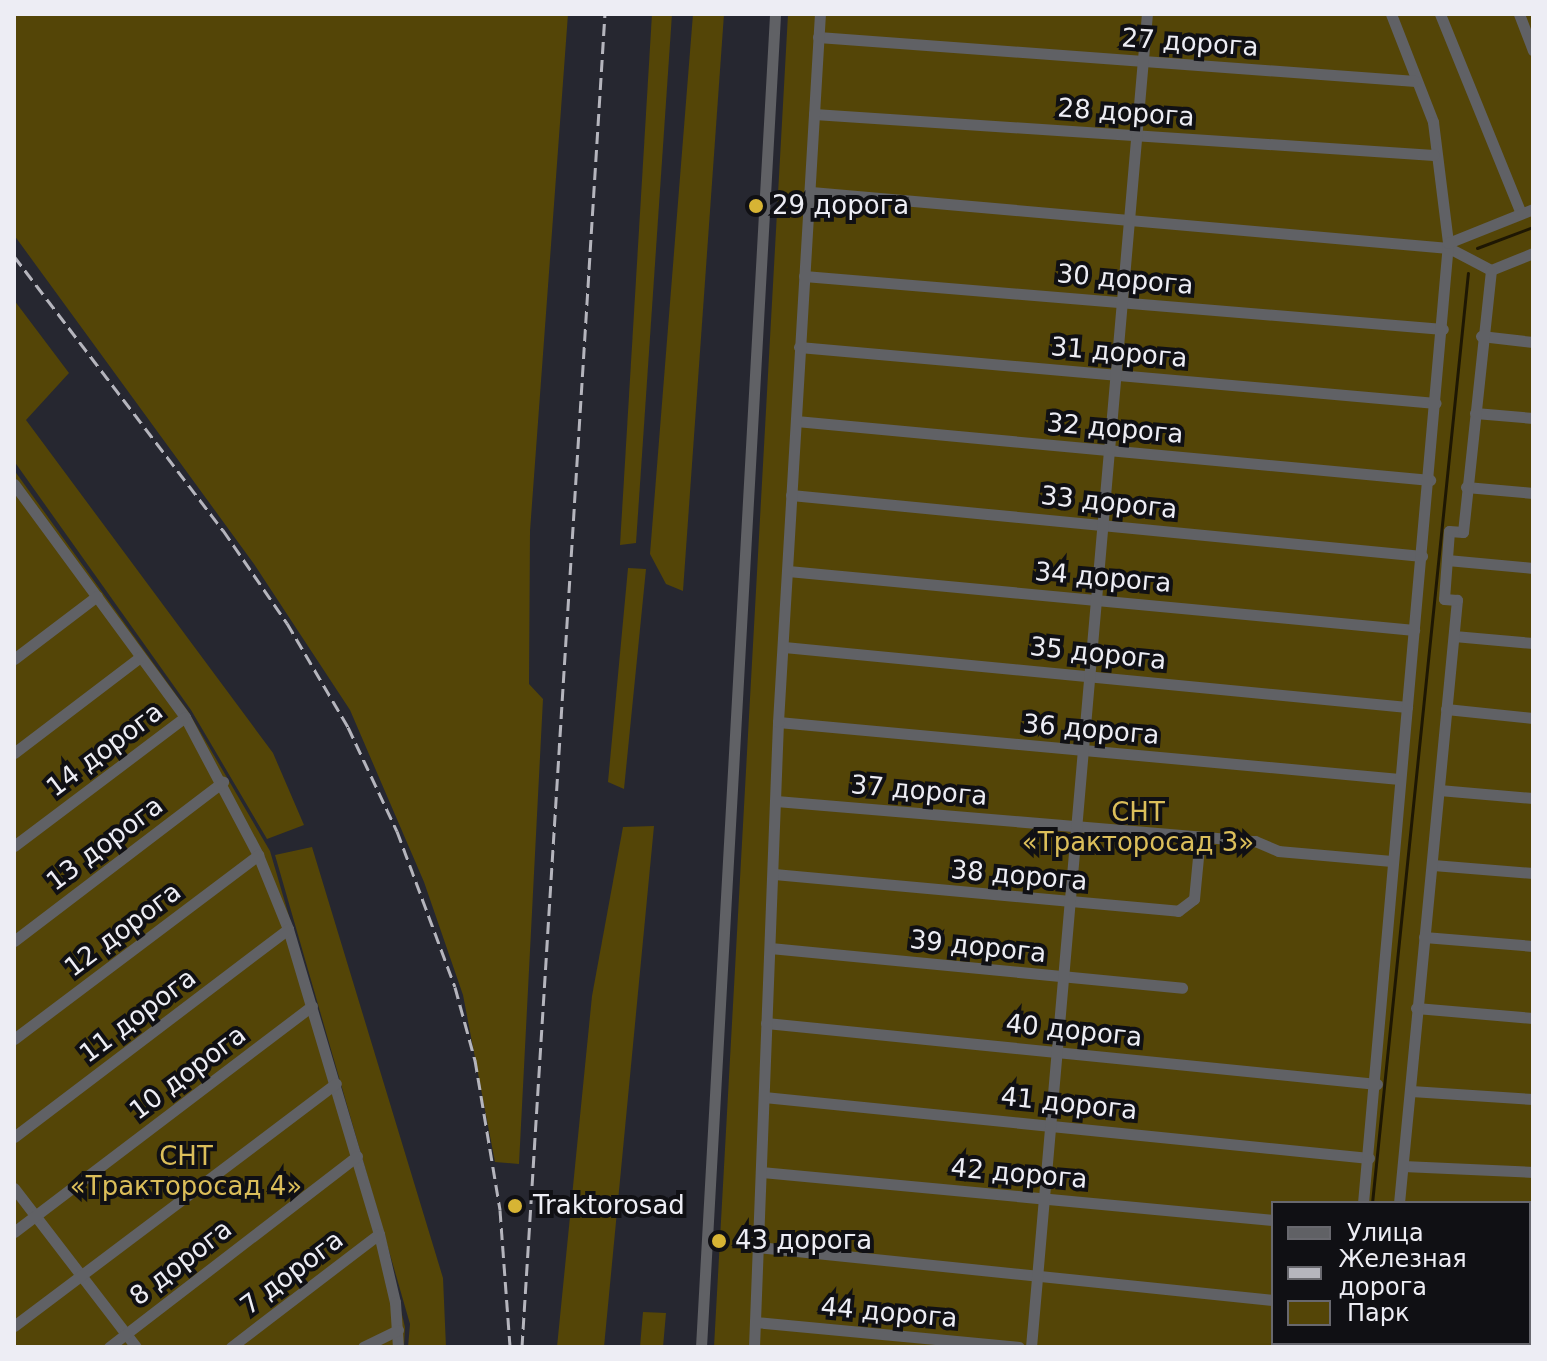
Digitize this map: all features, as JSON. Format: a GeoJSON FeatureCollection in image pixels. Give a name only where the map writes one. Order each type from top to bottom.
{"type":"FeatureCollection","features":[{"type":"Feature","properties":{"kind":"street"},"geometry":{"type":"LineString","coordinates":[[701,1347],[775,14]]}},
{"type":"Feature","properties":{"kind":"street"},"geometry":{"type":"LineString","coordinates":[[754,1347],[778,722],[820,14]]}},
{"type":"Feature","properties":{"kind":"street"},"geometry":{"type":"LineString","coordinates":[[1031,1347],[1040,1272],[1075,827],[1147,14]]}},
{"type":"Feature","properties":{"kind":"street"},"geometry":{"type":"LineString","coordinates":[[1363,1201],[1377,1084],[1392,861],[1430,480],[1448,245],[1434,155],[1433,122],[1391,14]]}},
{"type":"Feature","properties":{"kind":"street"},"geometry":{"type":"LineString","coordinates":[[1440,14],[1521,213]]}},
{"type":"Feature","properties":{"kind":"street"},"geometry":{"type":"LineString","coordinates":[[1519,14],[1533,50]]}},
{"type":"Feature","properties":{"kind":"street","name":"27 дорога"},"geometry":{"type":"LineString","coordinates":[[818,37],[1415,81]]}},
{"type":"Feature","properties":{"kind":"street","name":"28 дорога"},"geometry":{"type":"LineString","coordinates":[[814,114],[1434,155]]}},
{"type":"Feature","properties":{"kind":"street"},"geometry":{"type":"LineString","coordinates":[[811,192],[1448,245],[1491,270]]}},
{"type":"Feature","properties":{"kind":"street"},"geometry":{"type":"LineString","coordinates":[[1448,245],[1533,209]]}},
{"type":"Feature","properties":{"kind":"street"},"geometry":{"type":"LineString","coordinates":[[1491,270],[1533,253]]}},
{"type":"Feature","properties":{"kind":"street"},"geometry":{"type":"LineString","coordinates":[[1399,1201],[1457,600],[1444,599],[1449,531],[1463,532],[1481,336],[1491,270]]}},
{"type":"Feature","properties":{"kind":"street","name":"30 дорога"},"geometry":{"type":"LineString","coordinates":[[804,276],[1443,329]]}},
{"type":"Feature","properties":{"kind":"street"},"geometry":{"type":"LineString","coordinates":[[1481,336],[1533,342]]}},
{"type":"Feature","properties":{"kind":"street","name":"31 дорога"},"geometry":{"type":"LineString","coordinates":[[799,347],[1436,403]]}},
{"type":"Feature","properties":{"kind":"street"},"geometry":{"type":"LineString","coordinates":[[1475,413],[1533,418]]}},
{"type":"Feature","properties":{"kind":"street","name":"32 дорога"},"geometry":{"type":"LineString","coordinates":[[796,421],[1430,480]]}},
{"type":"Feature","properties":{"kind":"street"},"geometry":{"type":"LineString","coordinates":[[14,484],[185,717],[223,782],[258,855],[288,929],[357,1156],[379,1234],[398,1330],[398,1347]]}},
{"type":"Feature","properties":{"kind":"street"},"geometry":{"type":"LineString","coordinates":[[1466,487],[1533,493]]}},
{"type":"Feature","properties":{"kind":"street","name":"33 дорога"},"geometry":{"type":"LineString","coordinates":[[791,495],[1422,556]]}},
{"type":"Feature","properties":{"kind":"street"},"geometry":{"type":"LineString","coordinates":[[1447,560],[1533,568]]}},
{"type":"Feature","properties":{"kind":"street","name":"34 дорога"},"geometry":{"type":"LineString","coordinates":[[788,571],[1414,630]]}},
{"type":"Feature","properties":{"kind":"street"},"geometry":{"type":"LineString","coordinates":[[14,659],[97,596]]}},
{"type":"Feature","properties":{"kind":"street"},"geometry":{"type":"LineString","coordinates":[[1454,636],[1533,643]]}},
{"type":"Feature","properties":{"kind":"street","name":"35 дорога"},"geometry":{"type":"LineString","coordinates":[[784,647],[1407,707]]}},
{"type":"Feature","properties":{"kind":"street"},"geometry":{"type":"LineString","coordinates":[[14,753],[140,657]]}},
{"type":"Feature","properties":{"kind":"street"},"geometry":{"type":"LineString","coordinates":[[1446,709],[1533,718]]}},
{"type":"Feature","properties":{"kind":"street","name":"14 дорога"},"geometry":{"type":"LineString","coordinates":[[14,846],[185,717]]}},
{"type":"Feature","properties":{"kind":"street","name":"36 дорога"},"geometry":{"type":"LineString","coordinates":[[778,722],[1399,779]]}},
{"type":"Feature","properties":{"kind":"street","name":"13 дорога"},"geometry":{"type":"LineString","coordinates":[[14,941],[223,782]]}},
{"type":"Feature","properties":{"kind":"street"},"geometry":{"type":"LineString","coordinates":[[1439,790],[1533,798]]}},
{"type":"Feature","properties":{"kind":"street","name":"37 дорога"},"geometry":{"type":"LineString","coordinates":[[776,801],[1200,837],[1392,861]]}},
{"type":"Feature","properties":{"kind":"street","name":"38 дорога"},"geometry":{"type":"LineString","coordinates":[[774,874],[1178,911],[1194,899],[1200,837]]}},
{"type":"Feature","properties":{"kind":"street","name":"12 дорога"},"geometry":{"type":"LineString","coordinates":[[14,1039],[258,855]]}},
{"type":"Feature","properties":{"kind":"street"},"geometry":{"type":"LineString","coordinates":[[1433,865],[1533,873]]}},
{"type":"Feature","properties":{"kind":"street","name":"11 дорога"},"geometry":{"type":"LineString","coordinates":[[14,1137],[288,929]]}},
{"type":"Feature","properties":{"kind":"street"},"geometry":{"type":"LineString","coordinates":[[1424,937],[1533,946]]}},
{"type":"Feature","properties":{"kind":"street","name":"39 дорога"},"geometry":{"type":"LineString","coordinates":[[770,948],[1182,988]]}},
{"type":"Feature","properties":{"kind":"street","name":"10 дорога"},"geometry":{"type":"LineString","coordinates":[[14,1232],[312,1006]]}},
{"type":"Feature","properties":{"kind":"street"},"geometry":{"type":"LineString","coordinates":[[1416,1008],[1533,1018]]}},
{"type":"Feature","properties":{"kind":"street","name":"40 дорога"},"geometry":{"type":"LineString","coordinates":[[766,1023],[1377,1084]]}},
{"type":"Feature","properties":{"kind":"street"},"geometry":{"type":"LineString","coordinates":[[14,1326],[336,1083]]}},
{"type":"Feature","properties":{"kind":"street"},"geometry":{"type":"LineString","coordinates":[[1411,1091],[1533,1099]]}},
{"type":"Feature","properties":{"kind":"street","name":"41 дорога"},"geometry":{"type":"LineString","coordinates":[[764,1097],[1369,1158]]}},
{"type":"Feature","properties":{"kind":"street","name":"8 дорога"},"geometry":{"type":"LineString","coordinates":[[109,1347],[357,1156]]}},
{"type":"Feature","properties":{"kind":"street"},"geometry":{"type":"LineString","coordinates":[[1403,1166],[1533,1172]]}},
{"type":"Feature","properties":{"kind":"street","name":"42 дорога"},"geometry":{"type":"LineString","coordinates":[[761,1172],[1271,1220]]}},
{"type":"Feature","properties":{"kind":"street"},"geometry":{"type":"LineString","coordinates":[[14,1188],[136,1347]]}},
{"type":"Feature","properties":{"kind":"street","name":"7 дорога"},"geometry":{"type":"LineString","coordinates":[[231,1347],[379,1234]]}},
{"type":"Feature","properties":{"kind":"street"},"geometry":{"type":"LineString","coordinates":[[758,1247],[1040,1272],[1271,1300]]}},
{"type":"Feature","properties":{"kind":"street","name":"44 дорога"},"geometry":{"type":"LineString","coordinates":[[755,1322],[1019,1347]]}},
{"type":"Feature","properties":{"kind":"street"},"geometry":{"type":"LineString","coordinates":[[363,1347],[398,1330]]}},
{"type":"Feature","properties":{"kind":"green space"},"geometry":{"type":"Polygon","coordinates":[[[14,14],[568,14],[530,531],[529,684],[543,699],[519,1164],[495,1162],[463,995],[424,882],[350,710],[254,564],[14,235],[14,14]]]}},
{"type":"Feature","properties":{"kind":"green space"},"geometry":{"type":"Polygon","coordinates":[[[652,14],[672,14],[636,543],[620,545],[652,14]]]}},
{"type":"Feature","properties":{"kind":"green space"},"geometry":{"type":"Polygon","coordinates":[[[693,14],[724,14],[683,591],[666,584],[650,554],[693,14]]]}},
{"type":"Feature","properties":{"kind":"green space","name":"СНТ «Тракторосад 3»"},"geometry":{"type":"Polygon","coordinates":[[[788,14],[1533,14],[1533,1347],[714,1347],[788,14]]]}},
{"type":"Feature","properties":{"kind":"green space"},"geometry":{"type":"Polygon","coordinates":[[[14,300],[69,373],[26,420],[273,753],[304,825],[267,839],[191,710],[14,461],[14,300]]]}},
{"type":"Feature","properties":{"kind":"green space","name":"СНТ «Тракторосад 4»"},"geometry":{"type":"Polygon","coordinates":[[[14,470],[188,711],[270,851],[384,1241],[405,1327],[404,1347],[14,1347],[14,470]]]}},
{"type":"Feature","properties":{"kind":"green space"},"geometry":{"type":"Polygon","coordinates":[[[628,568],[646,569],[624,789],[608,782],[628,568]]]}},
{"type":"Feature","properties":{"kind":"green space"},"geometry":{"type":"Polygon","coordinates":[[[654,826],[604,1347],[557,1347],[592,996],[623,827],[654,826]]]}},
{"type":"Feature","properties":{"kind":"green space"},"geometry":{"type":"Polygon","coordinates":[[[312,847],[443,1278],[446,1347],[408,1347],[410,1324],[275,855],[312,847]]]}},
{"type":"Feature","properties":{"kind":"green space"},"geometry":{"type":"Polygon","coordinates":[[[643,1312],[666,1313],[663,1347],[640,1347],[643,1312]]]}},
{"type":"Feature","properties":{"kind":"waterway"},"geometry":{"type":"LineString","coordinates":[[1477,248],[1533,227]]}},
{"type":"Feature","properties":{"kind":"waterway"},"geometry":{"type":"LineString","coordinates":[[1372,1201],[1468,273]]}},
{"type":"Feature","properties":{"kind":"railway"},"geometry":{"type":"LineString","coordinates":[[522,1347],[605,14]]}},
{"type":"Feature","properties":{"kind":"railway"},"geometry":{"type":"LineString","coordinates":[[14,256],[223,530],[287,623],[348,727],[397,831],[455,987],[475,1060],[500,1210],[510,1347]]}},
{"type":"Feature","properties":{"kind":"place","name":"29 дорога"},"geometry":{"type":"Point","coordinates":[756,206]}},
{"type":"Feature","properties":{"kind":"place","name":"Traktorosad"},"geometry":{"type":"Point","coordinates":[515,1206]}},
{"type":"Feature","properties":{"kind":"place","name":"43 дорога"},"geometry":{"type":"Point","coordinates":[719,1241]}}]}
